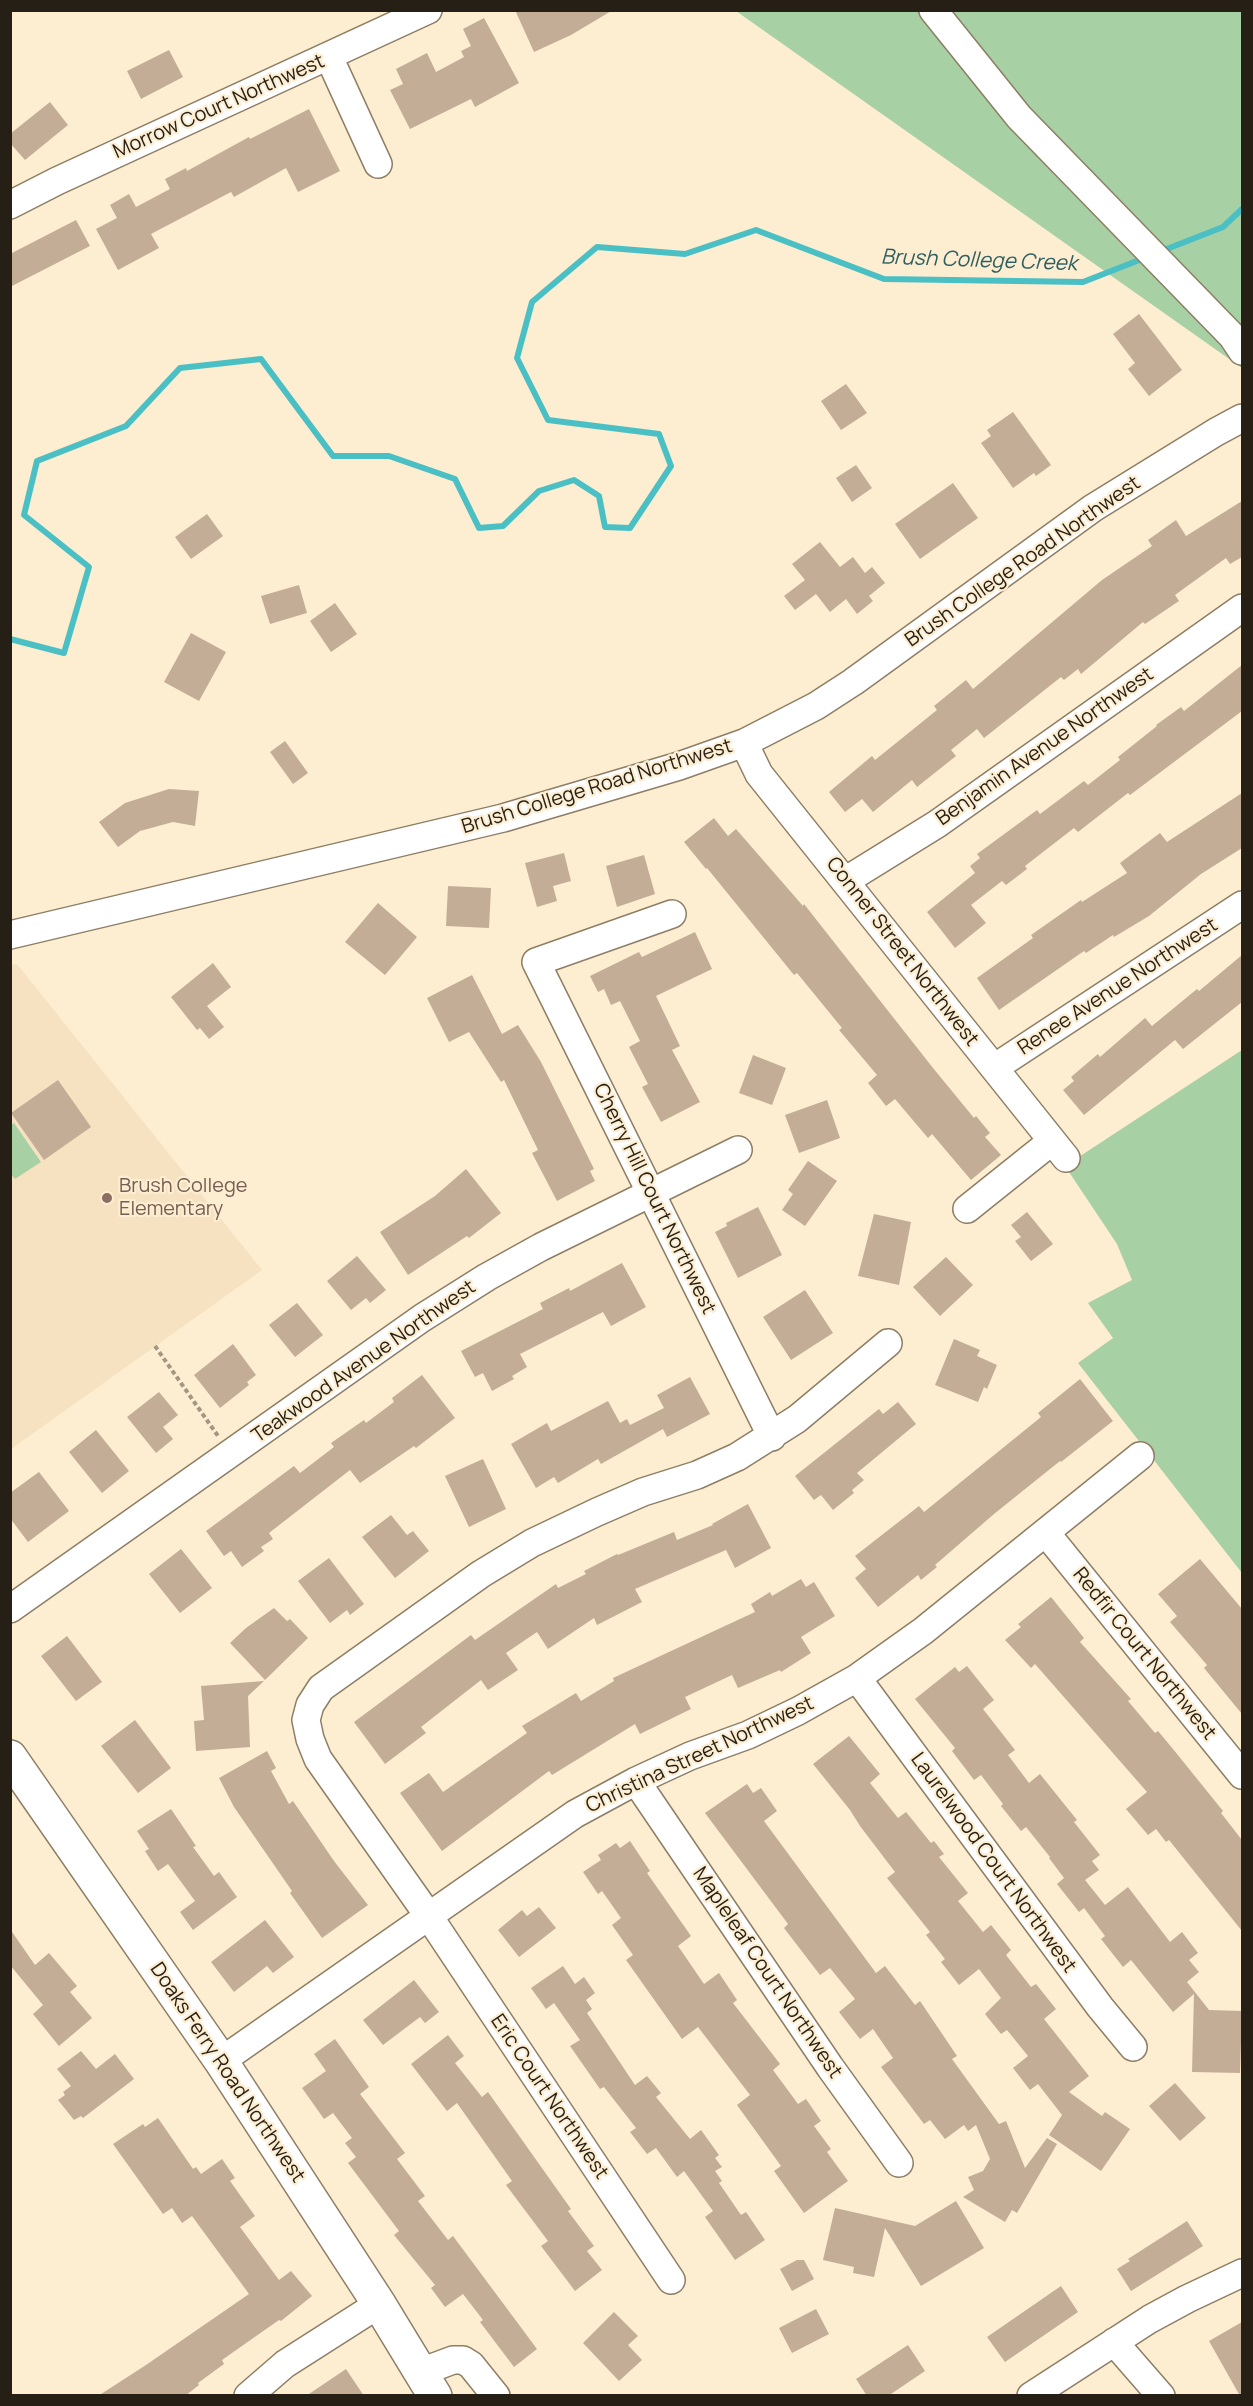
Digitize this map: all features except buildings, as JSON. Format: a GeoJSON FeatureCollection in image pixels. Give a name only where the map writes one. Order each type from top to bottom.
{"type":"FeatureCollection","features":[{"type":"Feature","properties":{"kind":"main road","name":"Doaks Ferry Road Northwest"},"geometry":{"type":"LineString","coordinates":[[10,1756],[221,2061],[379,2304],[428,2384]]}},
{"type":"Feature","properties":{"kind":"street","name":"Morrow Court Northwest"},"geometry":{"type":"LineString","coordinates":[[10,206],[57,181],[429,10]]}},
{"type":"Feature","properties":{"kind":"street"},"geometry":{"type":"LineString","coordinates":[[933,10],[1018,117],[1232,336],[1242,351]]}},
{"type":"Feature","properties":{"kind":"street"},"geometry":{"type":"LineString","coordinates":[[329,57],[378,164]]}},
{"type":"Feature","properties":{"kind":"street","name":"Brush College Road Northwest"},"geometry":{"type":"LineString","coordinates":[[10,935],[503,818],[669,770],[744,743],[816,706],[853,682],[1093,508],[1242,418]]}},
{"type":"Feature","properties":{"kind":"street","name":"Benjamin Avenue Northwest"},"geometry":{"type":"LineString","coordinates":[[845,881],[937,824],[1242,608]]}},
{"type":"Feature","properties":{"kind":"street","name":"Conner Street Northwest"},"geometry":{"type":"LineString","coordinates":[[744,743],[759,774],[1059,1150],[968,1209]]}},
{"type":"Feature","properties":{"kind":"street","name":"Renee Avenue Northwest"},"geometry":{"type":"LineString","coordinates":[[994,1068],[1242,905]]}},
{"type":"Feature","properties":{"kind":"street","name":"Cherry Hill Court Northwest"},"geometry":{"type":"LineString","coordinates":[[672,915],[536,963],[772,1437]]}},
{"type":"Feature","properties":{"kind":"street","name":"Teakwood Avenue Northwest"},"geometry":{"type":"LineString","coordinates":[[10,1609],[422,1318],[487,1277],[542,1247],[738,1150]]}},
{"type":"Feature","properties":{"kind":"street"},"geometry":{"type":"LineString","coordinates":[[772,1437],[888,1343]]}},
{"type":"Feature","properties":{"kind":"street","name":"Eric Court Northwest"},"geometry":{"type":"LineString","coordinates":[[671,2280],[428,1915],[318,1759],[306,1720],[310,1705],[321,1688],[481,1574],[532,1543],[643,1492],[698,1475],[737,1457],[772,1437]]}},
{"type":"Feature","properties":{"kind":"street","name":"Christina Street Northwest"},"geometry":{"type":"LineString","coordinates":[[221,2061],[575,1814],[636,1781],[690,1756],[748,1735],[798,1711],[857,1678],[923,1631],[1140,1456]]}},
{"type":"Feature","properties":{"kind":"street","name":"Redfir Court Northwest"},"geometry":{"type":"LineString","coordinates":[[1046,1533],[1242,1774]]}},
{"type":"Feature","properties":{"kind":"street","name":"Laurelwood Court Northwest"},"geometry":{"type":"LineString","coordinates":[[857,1678],[1100,2007],[1133,2046]]}},
{"type":"Feature","properties":{"kind":"street","name":"Mapleleaf Court Northwest"},"geometry":{"type":"LineString","coordinates":[[636,1781],[830,2067],[899,2163]]}},
{"type":"Feature","properties":{"kind":"street"},"geometry":{"type":"LineString","coordinates":[[1031,2396],[1114,2342],[1187,2299],[1242,2273]]}},
{"type":"Feature","properties":{"kind":"street"},"geometry":{"type":"LineString","coordinates":[[248,2396],[285,2364],[379,2304]]}},
{"type":"Feature","properties":{"kind":"street"},"geometry":{"type":"LineString","coordinates":[[1114,2342],[1161,2396]]}},
{"type":"Feature","properties":{"kind":"street"},"geometry":{"type":"LineString","coordinates":[[428,2384],[453,2360],[464,2360],[471,2365],[496,2396]]}},
{"type":"Feature","properties":{"kind":"path"},"geometry":{"type":"LineString","coordinates":[[155,1346],[230,1454]]}},
{"type":"Feature","properties":{"kind":"shaded area","name":"Brush College Elementary"},"geometry":{"type":"Polygon","coordinates":[[[17,964],[262,1270],[11,1449],[10,965],[17,964]]]}},
{"type":"Feature","properties":{"kind":"green space"},"geometry":{"type":"Polygon","coordinates":[[[736,11],[1242,11],[1242,368],[736,11]]]}},
{"type":"Feature","properties":{"kind":"green space"},"geometry":{"type":"Polygon","coordinates":[[[1242,1050],[1242,1573],[1078,1363],[1113,1338],[1088,1303],[1132,1280],[1117,1244],[1065,1166],[1242,1050]]]}},
{"type":"Feature","properties":{"kind":"green space"},"geometry":{"type":"Polygon","coordinates":[[[14,1123],[41,1162],[15,1179],[10,1173],[11,1125],[14,1123]]]}},
{"type":"Feature","properties":{"kind":"waterway","name":"Brush College Creek"},"geometry":{"type":"LineString","coordinates":[[1159,252],[1223,227],[1242,209]]}},
{"type":"Feature","properties":{"kind":"waterway","name":"Brush College Creek"},"geometry":{"type":"LineString","coordinates":[[10,639],[64,653],[89,567],[24,515],[37,461],[126,426],[180,368],[261,359],[333,456],[389,456],[455,479],[479,528],[503,526],[539,491],[574,480],[599,496],[605,527],[630,528],[671,466],[659,434],[548,420],[517,358],[532,302],[597,247],[685,254],[756,230],[884,279],[1083,282],[1147,257]]}},
{"type":"Feature","properties":{"kind":"place","name":"Brush College Elementary"},"geometry":{"type":"Point","coordinates":[107,1198]}}]}
